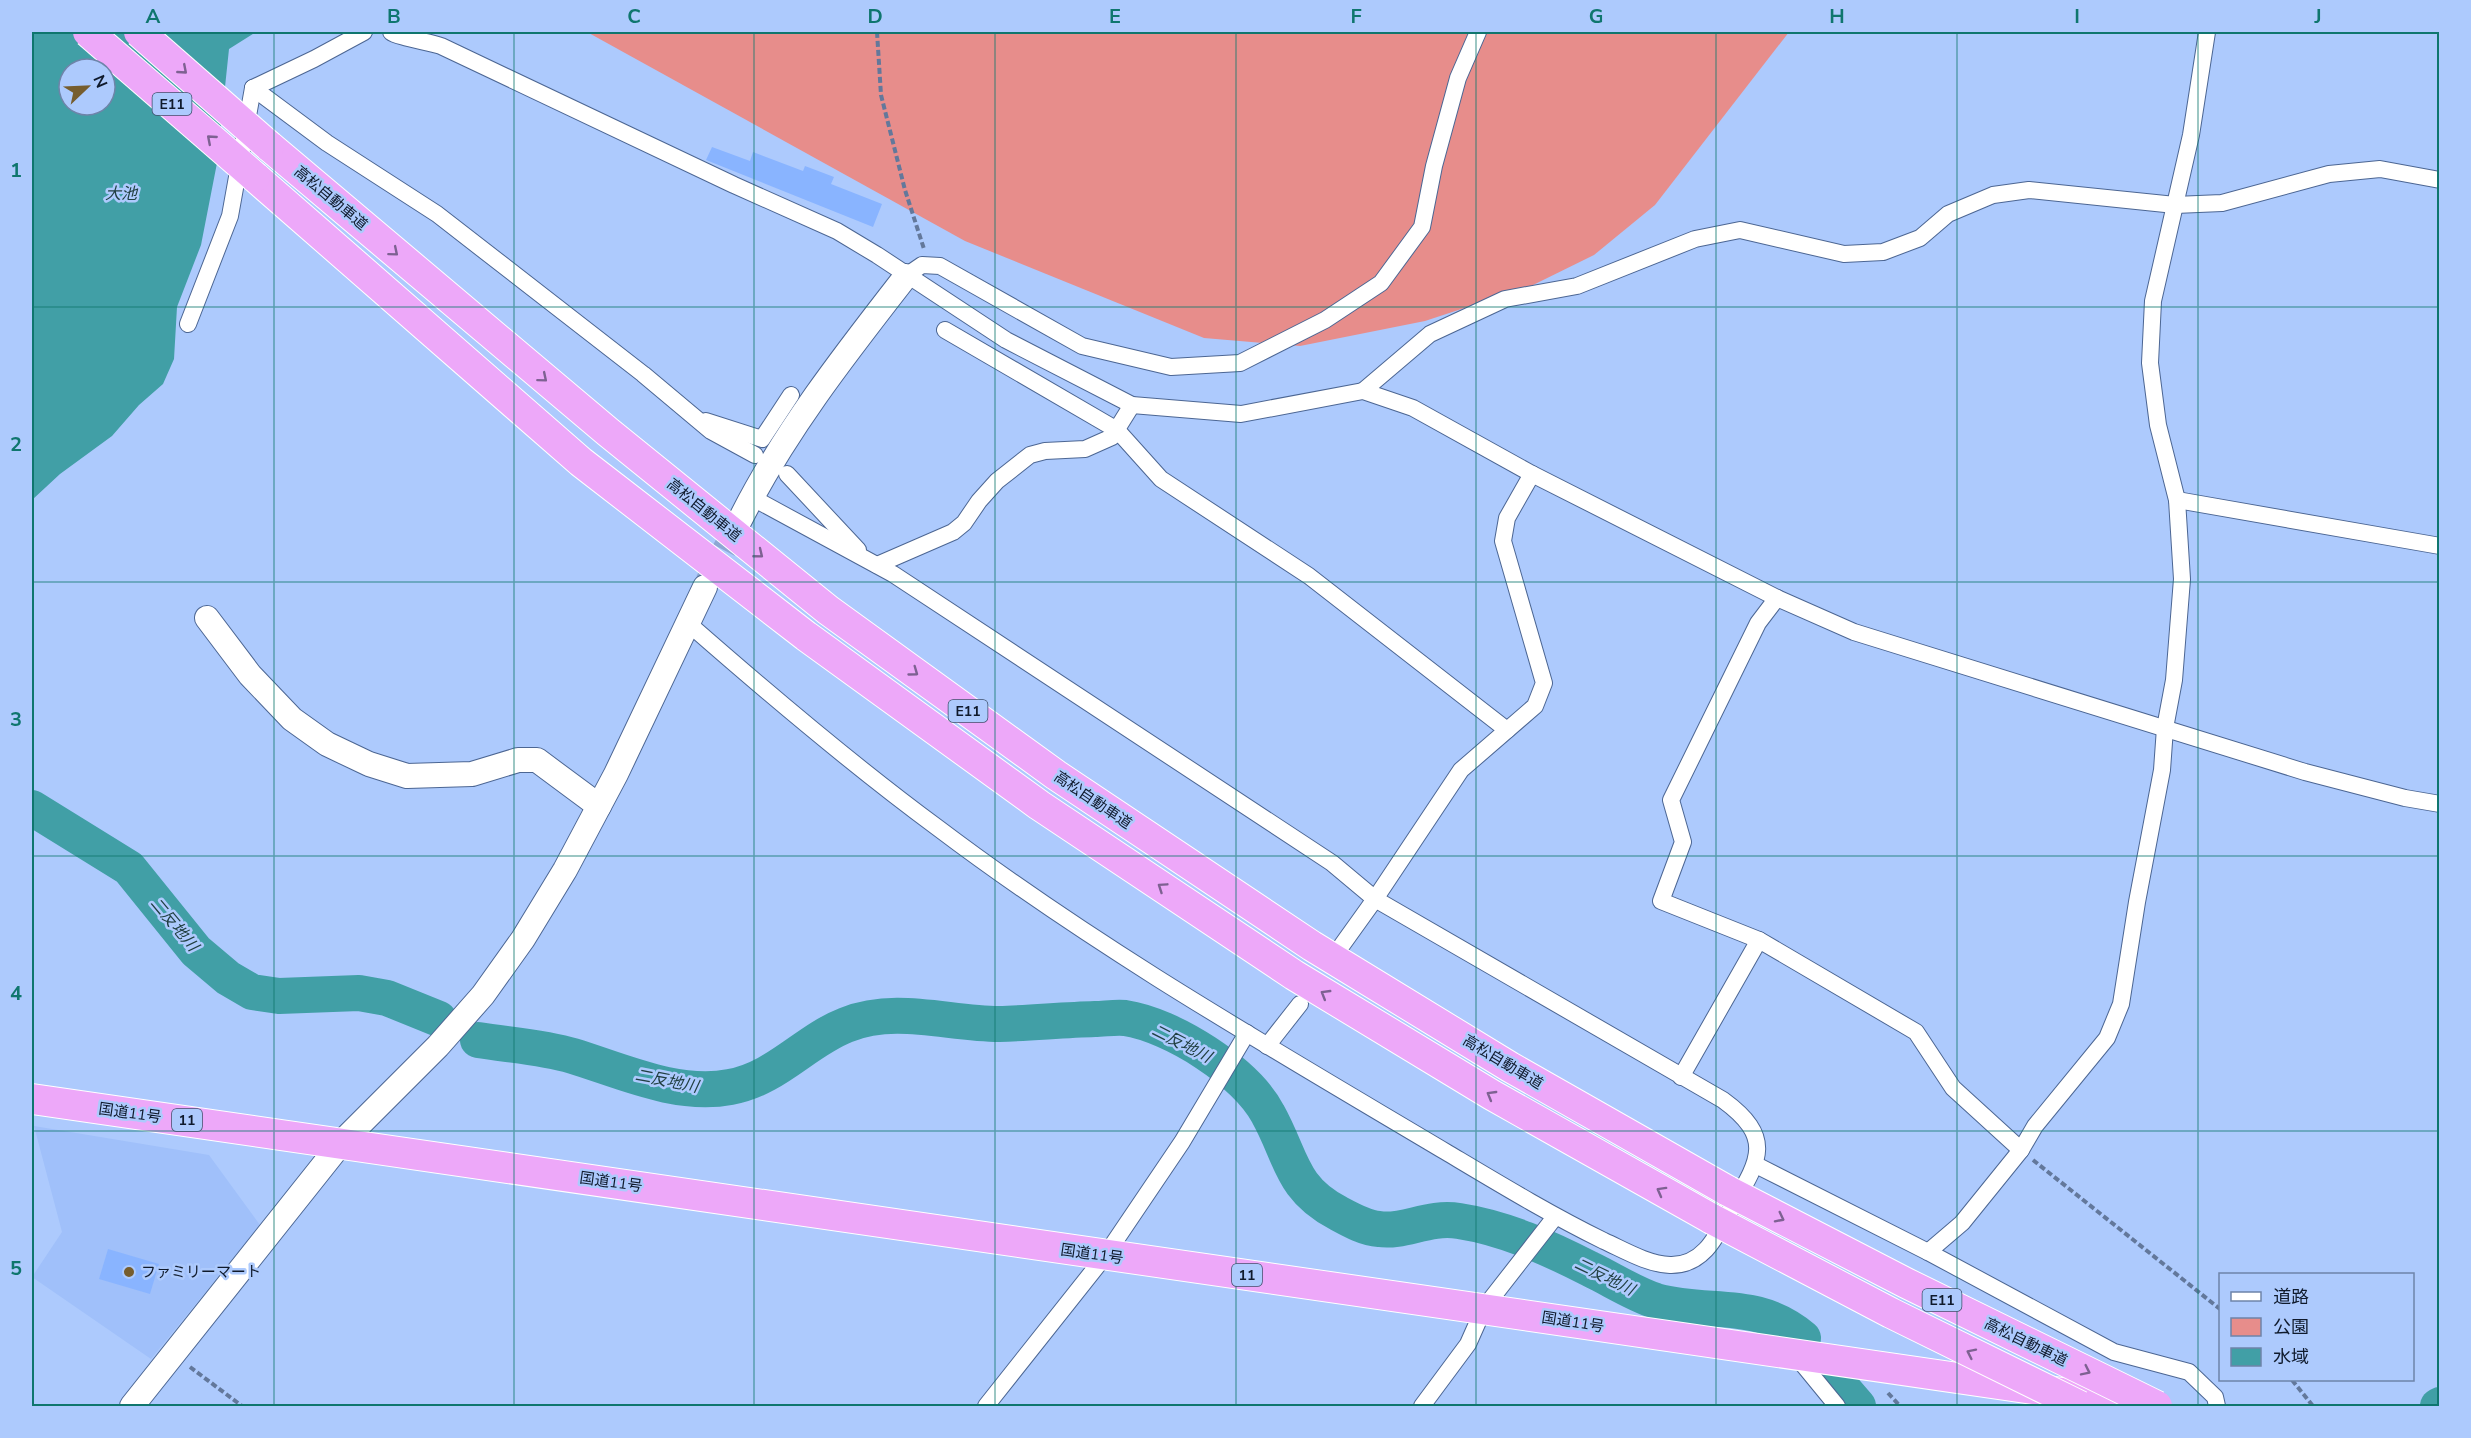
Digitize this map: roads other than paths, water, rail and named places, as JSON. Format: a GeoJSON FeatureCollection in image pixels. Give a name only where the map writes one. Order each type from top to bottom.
{"type":"FeatureCollection","features":[{"type":"Feature","properties":{"kind":"highway","name":"E11"},"geometry":{"type":"LineString","coordinates":[[88,32],[581,462],[806,636],[1039,805],[1294,975],[1492,1095],[1713,1219],[2080,1407]]}},
{"type":"Feature","properties":{"kind":"highway","name":"高松自動車道"},"geometry":{"type":"LineString","coordinates":[[139,32],[269,146],[608,432],[810,595],[1056,776],[1312,946],[1510,1067],[1728,1191],[2157,1407]]}},
{"type":"Feature","properties":{"kind":"highway","name":"国道11号"},"geometry":{"type":"LineString","coordinates":[[32,1099],[342,1142],[1105,1256],[1484,1308],[2152,1407]]}},
{"type":"Feature","properties":{"kind":"street"},"geometry":{"type":"LineString","coordinates":[[253,88],[364,32]]}},
{"type":"Feature","properties":{"kind":"street"},"geometry":{"type":"LineString","coordinates":[[391,32],[396,36],[420,38],[441,46],[734,185],[837,231],[1006,340],[1132,405],[1241,414],[1363,391],[1413,408],[1532,474],[1777,598],[1854,632],[2305,772],[2405,798],[2439,804]]}},
{"type":"Feature","properties":{"kind":"street"},"geometry":{"type":"LineString","coordinates":[[740,520],[775,456],[821,389],[906,276],[922,265],[940,266],[1082,346],[1171,367],[1240,363],[1325,320],[1381,283],[1422,227],[1434,166],[1458,78],[1478,32]]}},
{"type":"Feature","properties":{"kind":"street"},"geometry":{"type":"LineString","coordinates":[[1928,1252],[1962,1223],[2021,1150],[2035,1126],[2108,1038],[2121,1004],[2137,902],[2162,770],[2165,728],[2175,680],[2182,579],[2177,500],[2158,425],[2150,363],[2153,301],[2191,135],[2207,32]]}},
{"type":"Feature","properties":{"kind":"street"},"geometry":{"type":"LineString","coordinates":[[188,324],[230,216],[253,88]]}},
{"type":"Feature","properties":{"kind":"street"},"geometry":{"type":"LineString","coordinates":[[253,88],[327,144],[437,214],[711,431],[755,455]]}},
{"type":"Feature","properties":{"kind":"street"},"geometry":{"type":"LineString","coordinates":[[1363,391],[1430,334],[1505,299],[1577,286],[1695,239],[1740,230],[1844,254],[1883,252],[1920,238],[1948,214],[1993,195],[2029,190],[2175,205],[2222,203],[2329,174],[2379,169],[2439,180]]}},
{"type":"Feature","properties":{"kind":"street"},"geometry":{"type":"LineString","coordinates":[[945,330],[1117,430],[1161,479],[1309,576],[1507,730]]}},
{"type":"Feature","properties":{"kind":"street"},"geometry":{"type":"LineString","coordinates":[[700,421],[711,421],[762,439],[792,395]]}},
{"type":"Feature","properties":{"kind":"street"},"geometry":{"type":"LineString","coordinates":[[873,563],[952,532],[964,524],[979,501],[997,481],[1030,455],[1101,444],[1112,437],[1132,405]]}},
{"type":"Feature","properties":{"kind":"street"},"geometry":{"type":"LineString","coordinates":[[787,474],[873,563]]}},
{"type":"Feature","properties":{"kind":"street"},"geometry":{"type":"LineString","coordinates":[[1342,945],[1376,899],[1461,770],[1535,706],[1544,683],[1503,541],[1507,518],[1532,474]]}},
{"type":"Feature","properties":{"kind":"street"},"geometry":{"type":"LineString","coordinates":[[689,624],[805,726],[940,830],[1111,949],[1267,1046],[1555,1217],[1639,1257],[1671,1265],[1695,1259],[1710,1247],[1756,1165],[1758,1148],[1755,1136],[1743,1118],[1723,1100],[1376,899],[1332,863],[873,563],[752,497]]}},
{"type":"Feature","properties":{"kind":"street"},"geometry":{"type":"LineString","coordinates":[[2177,500],[2439,546]]}},
{"type":"Feature","properties":{"kind":"street"},"geometry":{"type":"LineString","coordinates":[[132,1407],[342,1142],[438,1046],[483,995],[523,939],[565,870],[689,624],[705,587]]}},
{"type":"Feature","properties":{"kind":"street"},"geometry":{"type":"LineString","coordinates":[[1777,598],[1758,623],[1671,800],[1683,842],[1661,901],[1759,940],[1916,1032],[1953,1088],[2021,1150]]}},
{"type":"Feature","properties":{"kind":"street"},"geometry":{"type":"LineString","coordinates":[[207,618],[250,675],[285,712],[327,744],[369,764],[407,776],[472,774],[518,760],[537,760],[598,806]]}},
{"type":"Feature","properties":{"kind":"street"},"geometry":{"type":"LineString","coordinates":[[1682,1077],[1759,940]]}},
{"type":"Feature","properties":{"kind":"street"},"geometry":{"type":"LineString","coordinates":[[1267,1046],[1300,1004]]}},
{"type":"Feature","properties":{"kind":"street"},"geometry":{"type":"LineString","coordinates":[[986,1407],[1105,1256],[1182,1142],[1247,1033]]}},
{"type":"Feature","properties":{"kind":"street"},"geometry":{"type":"LineString","coordinates":[[1756,1165],[1928,1252],[2114,1352],[2189,1372],[2214,1397],[2217,1407]]}},
{"type":"Feature","properties":{"kind":"street"},"geometry":{"type":"LineString","coordinates":[[1422,1407],[1468,1344],[1484,1308],[1555,1217]]}},
{"type":"Feature","properties":{"kind":"street"},"geometry":{"type":"LineString","coordinates":[[1796,1356],[1828,1403]]}},
{"type":"Feature","properties":{"kind":"water","name":"大池"},"geometry":{"type":"Polygon","coordinates":[[[32,32],[256,32],[229,49],[217,163],[201,245],[177,307],[174,359],[163,384],[139,405],[112,436],[60,474],[32,500],[32,32]]]}},
{"type":"Feature","properties":{"kind":"waterway","name":"二反地川"},"geometry":{"type":"LineString","coordinates":[[32,808],[129,868],[196,951],[228,978],[252,992],[279,996],[359,993],[387,998],[439,1019]]}},
{"type":"Feature","properties":{"kind":"waterway","name":"二反地川"},"geometry":{"type":"LineString","coordinates":[[478,1040],[562,1053],[670,1086],[710,1089],[747,1083],[776,1068],[831,1032],[865,1019],[884,1016],[999,1024],[1113,1018],[1144,1022],[1185,1040],[1243,1082],[1268,1114],[1301,1182],[1322,1203],[1353,1221],[1369,1227],[1388,1230],[1448,1220],[1493,1228],[1543,1246],[1656,1301],[1732,1310],[1768,1317],[1803,1338]]}},
{"type":"Feature","properties":{"kind":"waterway","name":"二反地川"},"geometry":{"type":"LineString","coordinates":[[1839,1384],[1858,1406]]}},
{"type":"Feature","properties":{"kind":"tunnel"},"geometry":{"type":"LineString","coordinates":[[707,582],[740,520]]}},
{"type":"Feature","properties":{"kind":"place","name":"ファミリーマート"},"geometry":{"type":"Point","coordinates":[129,1272]}}]}
